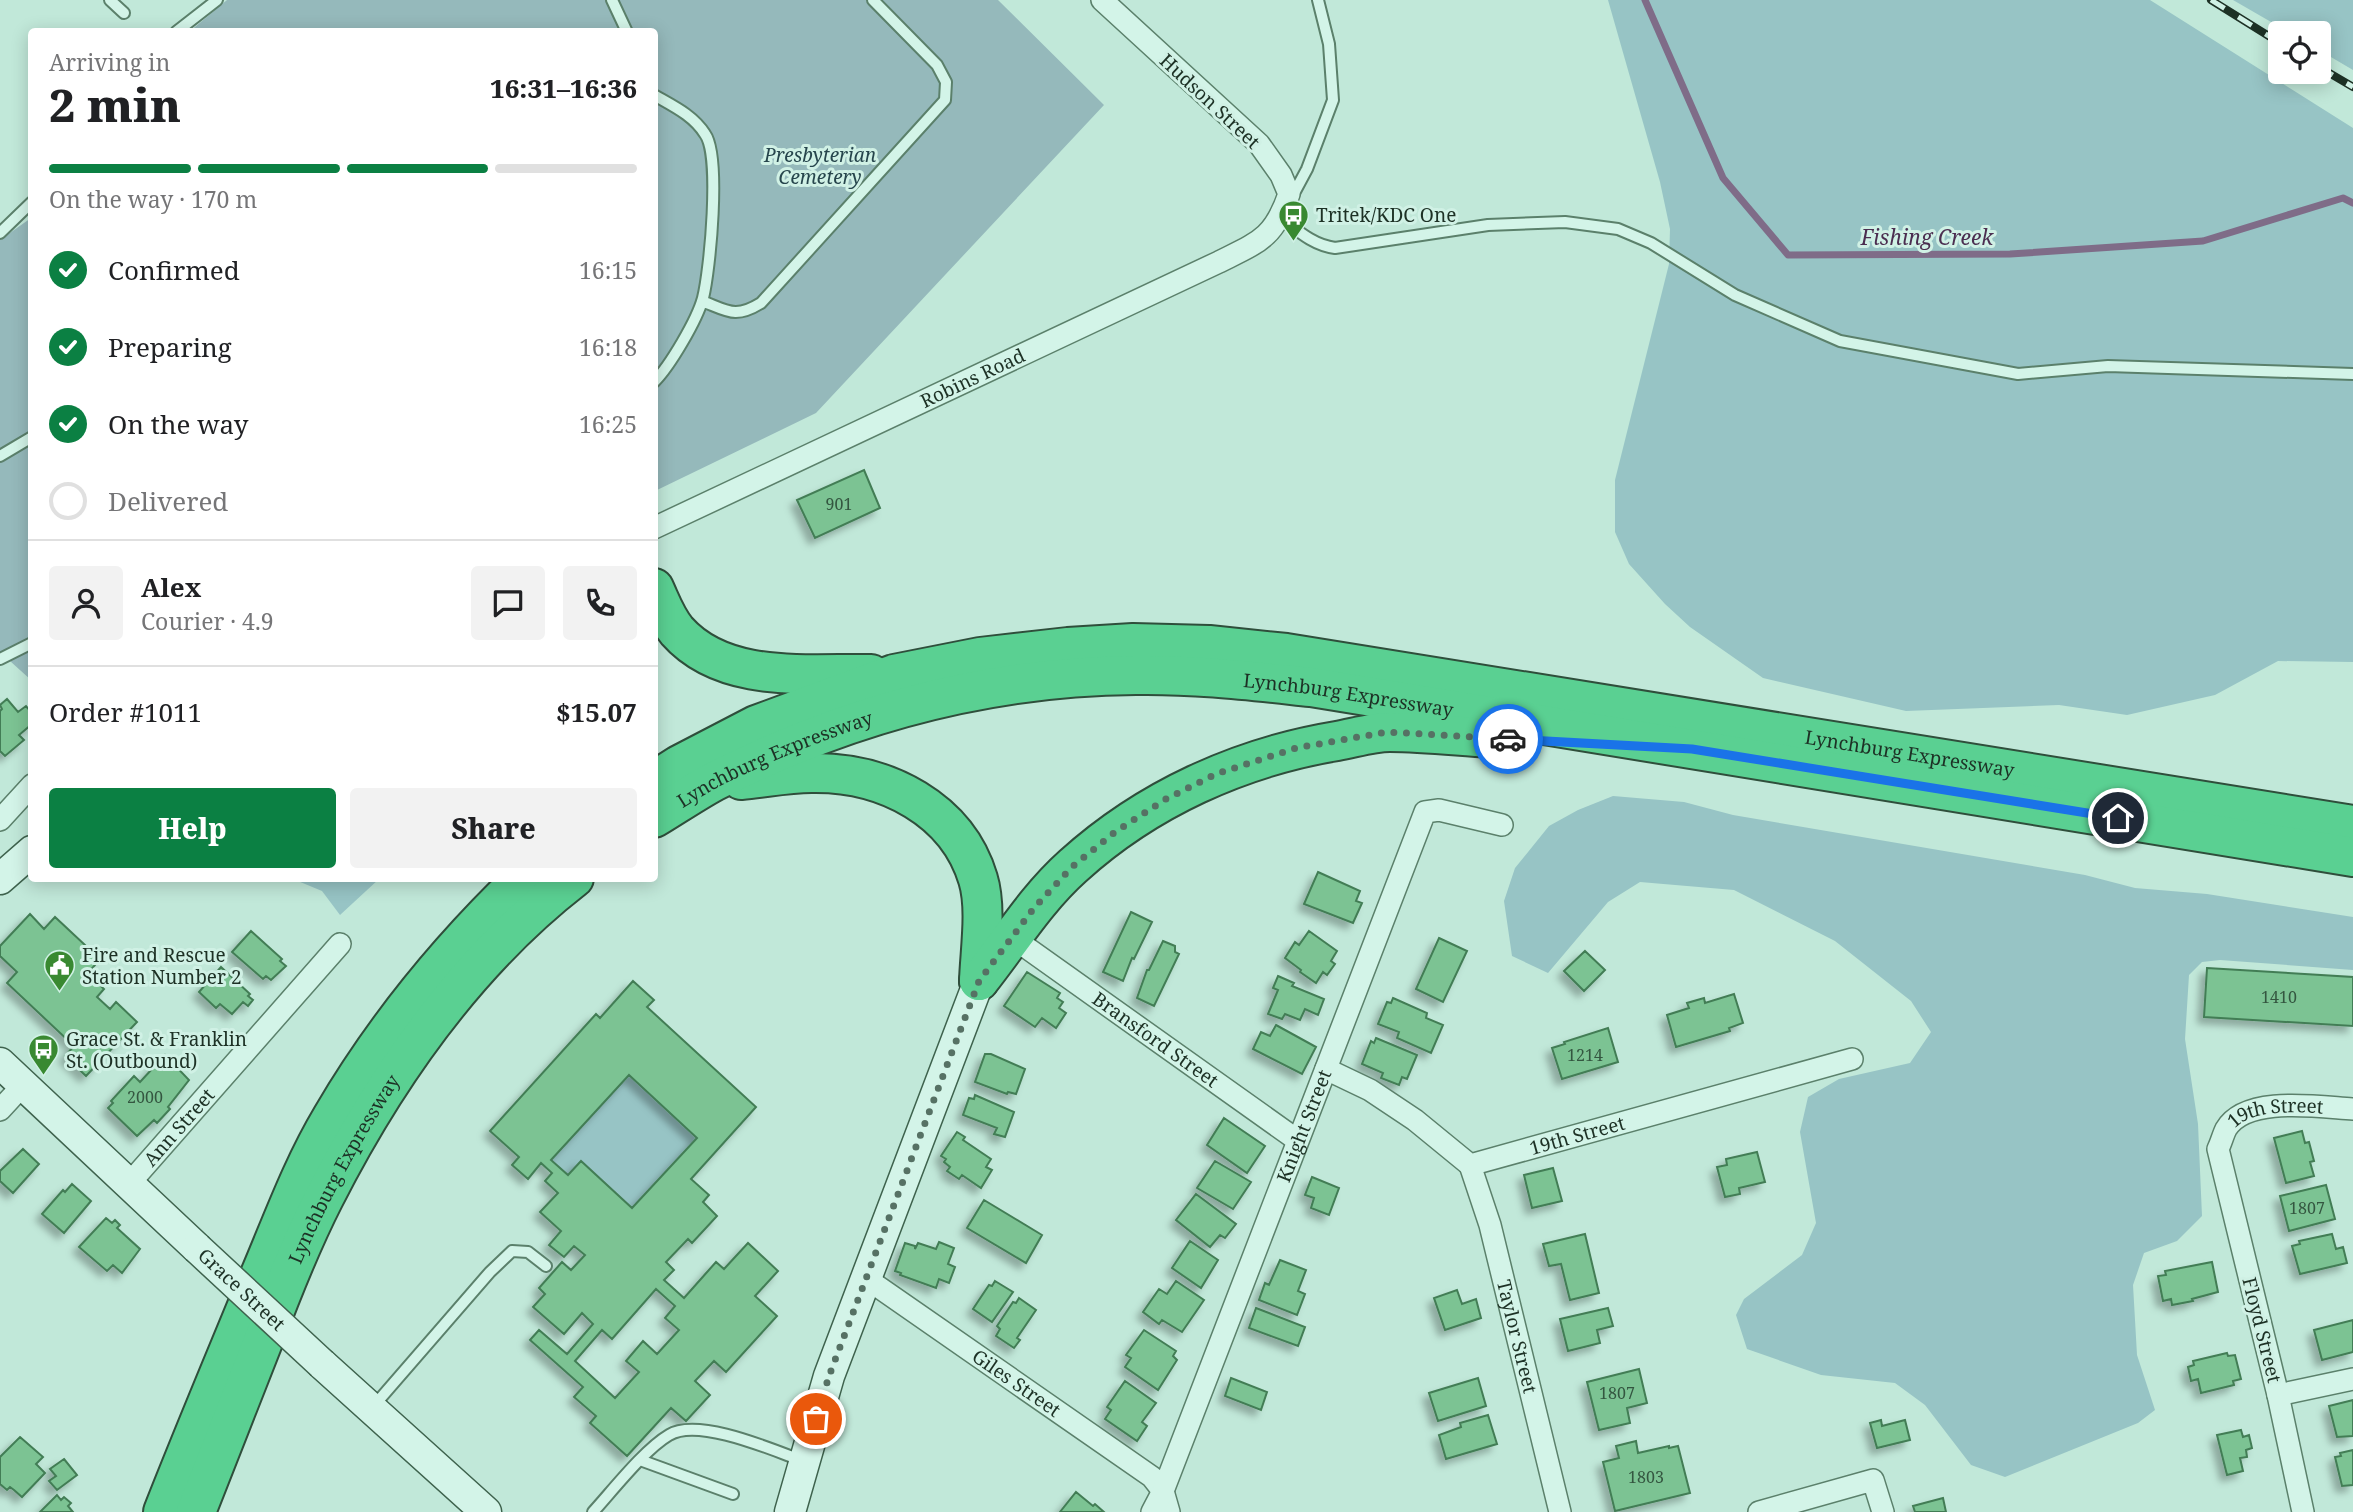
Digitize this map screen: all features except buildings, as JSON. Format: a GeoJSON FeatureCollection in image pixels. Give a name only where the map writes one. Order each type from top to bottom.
{"type":"FeatureCollection","features":[{"type":"Feature","properties":{"kind":"highway"},"geometry":{"type":"LineString","coordinates":[[658,597],[677,630],[690,643],[718,660],[765,671],[894,674]]}},
{"type":"Feature","properties":{"kind":"highway","name":"Lynchburg Expressway"},"geometry":{"type":"LineString","coordinates":[[658,778],[756,725],[894,674],[980,657],[1107,645],[1209,645],[1286,653],[2353,825]]}},
{"type":"Feature","properties":{"kind":"highway","name":"Lynchburg Expressway"},"geometry":{"type":"LineString","coordinates":[[658,816],[711,783],[761,759],[842,725],[915,703],[971,691],[1053,679],[1135,675],[1205,677],[1311,687],[2353,857]]}},
{"type":"Feature","properties":{"kind":"highway"},"geometry":{"type":"LineString","coordinates":[[979,981],[1034,908],[1072,867],[1115,832],[1166,799],[1216,774],[1296,748],[1387,732],[1692,749]]}},
{"type":"Feature","properties":{"kind":"highway"},"geometry":{"type":"LineString","coordinates":[[711,783],[815,773],[862,777],[904,792],[939,817],[964,845],[979,880],[979,981]]}},
{"type":"Feature","properties":{"kind":"highway","name":"Lynchburg Expressway"},"geometry":{"type":"LineString","coordinates":[[163,1512],[294,1193],[330,1120],[369,1057],[416,992],[476,924],[519,882]]}},
{"type":"Feature","properties":{"kind":"highway","name":"Lynchburg Expressway"},"geometry":{"type":"LineString","coordinates":[[196,1512],[291,1270],[324,1198],[365,1124],[390,1083],[433,1023],[482,965],[545,901],[569,882]]}},
{"type":"Feature","properties":{"kind":"main road"},"geometry":{"type":"LineString","coordinates":[[0,879],[28,854]]}},
{"type":"Feature","properties":{"kind":"main road"},"geometry":{"type":"LineString","coordinates":[[790,1512],[829,1376],[979,981]]}},
{"type":"Feature","properties":{"kind":"main road","name":"Grace Street"},"geometry":{"type":"LineString","coordinates":[[0,1063],[128,1185],[486,1512]]}},
{"type":"Feature","properties":{"kind":"street","name":"Hudson Street"},"geometry":{"type":"LineString","coordinates":[[1102,0],[1259,144],[1281,175],[1289,194],[1281,218]]}},
{"type":"Feature","properties":{"kind":"street","name":"Robins Road"},"geometry":{"type":"LineString","coordinates":[[658,526],[1219,262],[1264,239],[1281,218]]}},
{"type":"Feature","properties":{"kind":"street"},"geometry":{"type":"LineString","coordinates":[[0,820],[28,789]]}},
{"type":"Feature","properties":{"kind":"street","name":"Knight Street"},"geometry":{"type":"LineString","coordinates":[[1153,1512],[1425,811],[1439,810],[1502,825]]}},
{"type":"Feature","properties":{"kind":"street","name":"Bransford Street"},"geometry":{"type":"LineString","coordinates":[[1013,938],[1297,1140]]}},
{"type":"Feature","properties":{"kind":"street","name":"Ann Street"},"geometry":{"type":"LineString","coordinates":[[128,1185],[340,944]]}},
{"type":"Feature","properties":{"kind":"street","name":"19th Street"},"geometry":{"type":"LineString","coordinates":[[1470,1165],[1852,1059]]}},
{"type":"Feature","properties":{"kind":"street"},"geometry":{"type":"LineString","coordinates":[[1325,1069],[1370,1090],[1415,1119],[1470,1165]]}},
{"type":"Feature","properties":{"kind":"street"},"geometry":{"type":"LineString","coordinates":[[0,1110],[23,1085]]}},
{"type":"Feature","properties":{"kind":"street","name":"19th Street"},"geometry":{"type":"LineString","coordinates":[[2218,1149],[2227,1126],[2251,1109],[2279,1105],[2353,1109]]}},
{"type":"Feature","properties":{"kind":"street","name":"Floyd Street"},"geometry":{"type":"LineString","coordinates":[[2218,1149],[2278,1395],[2303,1512]]}},
{"type":"Feature","properties":{"kind":"street","name":"Taylor Street"},"geometry":{"type":"LineString","coordinates":[[1470,1165],[1490,1225],[1560,1512]]}},
{"type":"Feature","properties":{"kind":"street","name":"Giles Street"},"geometry":{"type":"LineString","coordinates":[[867,1279],[1152,1477],[1163,1491]]}},
{"type":"Feature","properties":{"kind":"street"},"geometry":{"type":"LineString","coordinates":[[2278,1395],[2353,1379]]}},
{"type":"Feature","properties":{"kind":"street"},"geometry":{"type":"LineString","coordinates":[[1759,1512],[1874,1480],[1883,1512]]}},
{"type":"Feature","properties":{"kind":"street"},"geometry":{"type":"LineString","coordinates":[[1163,1491],[1169,1512]]}},
{"type":"Feature","properties":{"kind":"lane"},"geometry":{"type":"LineString","coordinates":[[110,0],[124,13]]}},
{"type":"Feature","properties":{"kind":"lane"},"geometry":{"type":"LineString","coordinates":[[181,28],[217,0]]}},
{"type":"Feature","properties":{"kind":"lane"},"geometry":{"type":"LineString","coordinates":[[612,0],[624,28]]}},
{"type":"Feature","properties":{"kind":"lane"},"geometry":{"type":"LineString","coordinates":[[702,301],[731,312],[745,312],[761,303],[945,100],[946,82],[937,65],[873,0]]}},
{"type":"Feature","properties":{"kind":"lane"},"geometry":{"type":"LineString","coordinates":[[1318,0],[1329,44],[1333,100],[1307,169],[1281,218],[1322,246],[1335,248],[1488,225],[1564,222],[1618,229],[1651,243],[1735,295],[1840,341],[2018,374],[2108,366],[2353,374]]}},
{"type":"Feature","properties":{"kind":"lane"},"geometry":{"type":"LineString","coordinates":[[658,97],[685,113],[707,135],[714,179],[711,247],[702,301],[685,336],[658,376]]}},
{"type":"Feature","properties":{"kind":"lane"},"geometry":{"type":"LineString","coordinates":[[0,233],[28,206]]}},
{"type":"Feature","properties":{"kind":"lane"},"geometry":{"type":"LineString","coordinates":[[0,456],[28,439]]}},
{"type":"Feature","properties":{"kind":"lane"},"geometry":{"type":"LineString","coordinates":[[0,659],[28,645]]}},
{"type":"Feature","properties":{"kind":"lane"},"geometry":{"type":"LineString","coordinates":[[371,1408],[490,1272],[512,1251],[527,1252],[546,1266]]}},
{"type":"Feature","properties":{"kind":"lane"},"geometry":{"type":"LineString","coordinates":[[593,1512],[640,1460],[668,1435],[681,1430],[727,1434],[803,1461]]}},
{"type":"Feature","properties":{"kind":"lane"},"geometry":{"type":"LineString","coordinates":[[640,1460],[733,1494]]}},
{"type":"Feature","properties":{"kind":"shaded area"},"geometry":{"type":"Polygon","coordinates":[[[1608,0],[2150,0],[2268,74],[2268,84],[2283,84],[2353,128],[2353,662],[2278,661],[2215,695],[2127,715],[2059,705],[1906,711],[1763,678],[1690,627],[1665,604],[1629,564],[1615,532],[1615,480],[1669,264],[1670,229],[1660,182],[1608,0]]]}},
{"type":"Feature","properties":{"kind":"shaded area"},"geometry":{"type":"Polygon","coordinates":[[[2233,0],[2353,0],[2353,70],[2331,57],[2331,21],[2269,21],[2233,0]]]}},
{"type":"Feature","properties":{"kind":"shaded area"},"geometry":{"type":"Polygon","coordinates":[[[1613,796],[1684,802],[1733,815],[2085,875],[2135,888],[2207,894],[2353,917],[2353,970],[2220,960],[2202,962],[2189,975],[2185,1039],[2198,1124],[2202,1216],[2177,1241],[2144,1253],[2133,1285],[2137,1355],[2155,1410],[2138,1423],[2005,1477],[1971,1465],[1925,1405],[1895,1383],[1821,1375],[1747,1349],[1736,1315],[1744,1299],[1802,1255],[1816,1223],[1800,1132],[1808,1097],[1839,1079],[1910,1063],[1931,1032],[1911,1001],[1835,941],[1734,890],[1640,882],[1608,902],[1548,973],[1512,956],[1504,901],[1515,868],[1549,826],[1578,810],[1613,796]]]}},
{"type":"Feature","properties":{"kind":"shaded area"},"geometry":{"type":"Polygon","coordinates":[[[300,882],[376,882],[340,915],[322,891],[300,882]]]}},
{"type":"Feature","properties":{"kind":"shaded area"},"geometry":{"type":"Polygon","coordinates":[[[629,1075],[697,1138],[632,1208],[568,1175],[551,1160],[629,1075]]]}},
{"type":"Feature","properties":{"kind":"green space","name":"Presbyterian Cemetery"},"geometry":{"type":"Polygon","coordinates":[[[227,0],[998,0],[1104,105],[816,413],[658,490],[658,28],[194,28],[227,0]]]}},
{"type":"Feature","properties":{"kind":"green space"},"geometry":{"type":"Polygon","coordinates":[[[28,220],[28,677],[0,652],[0,240],[28,220]]]}},
{"type":"Feature","properties":{"kind":"waterway","name":"Fishing Creek"},"geometry":{"type":"LineString","coordinates":[[1645,0],[1723,178],[1788,255],[2010,254],[2203,241],[2343,198],[2353,203]]}},
{"type":"Feature","properties":{"kind":"railway"},"geometry":{"type":"LineString","coordinates":[[2211,0],[2268,36]]}},
{"type":"Feature","properties":{"kind":"railway"},"geometry":{"type":"LineString","coordinates":[[2331,74],[2353,87]]}},
{"type":"Feature","properties":{"kind":"way so far"},"geometry":{"type":"LineString","coordinates":[[816,1419],[829,1376],[979,981],[1034,908],[1072,867],[1115,832],[1166,799],[1216,774],[1296,748],[1387,732],[1508,739]]}},
{"type":"Feature","properties":{"kind":"place","name":"Tritek/KDC One"},"geometry":{"type":"Point","coordinates":[1293,242]}},
{"type":"Feature","properties":{"kind":"place","name":"Fire and Rescue Station Number 2"},"geometry":{"type":"Point","coordinates":[59,993]}},
{"type":"Feature","properties":{"kind":"place","name":"Grace St. & Franklin St. (Outbound)"},"geometry":{"type":"Point","coordinates":[43,1077]}},
{"type":"Feature","properties":{"kind":"route"},"geometry":{"type":"LineString","coordinates":[[1508,739],[1692,749],[2118,818]]}}]}
